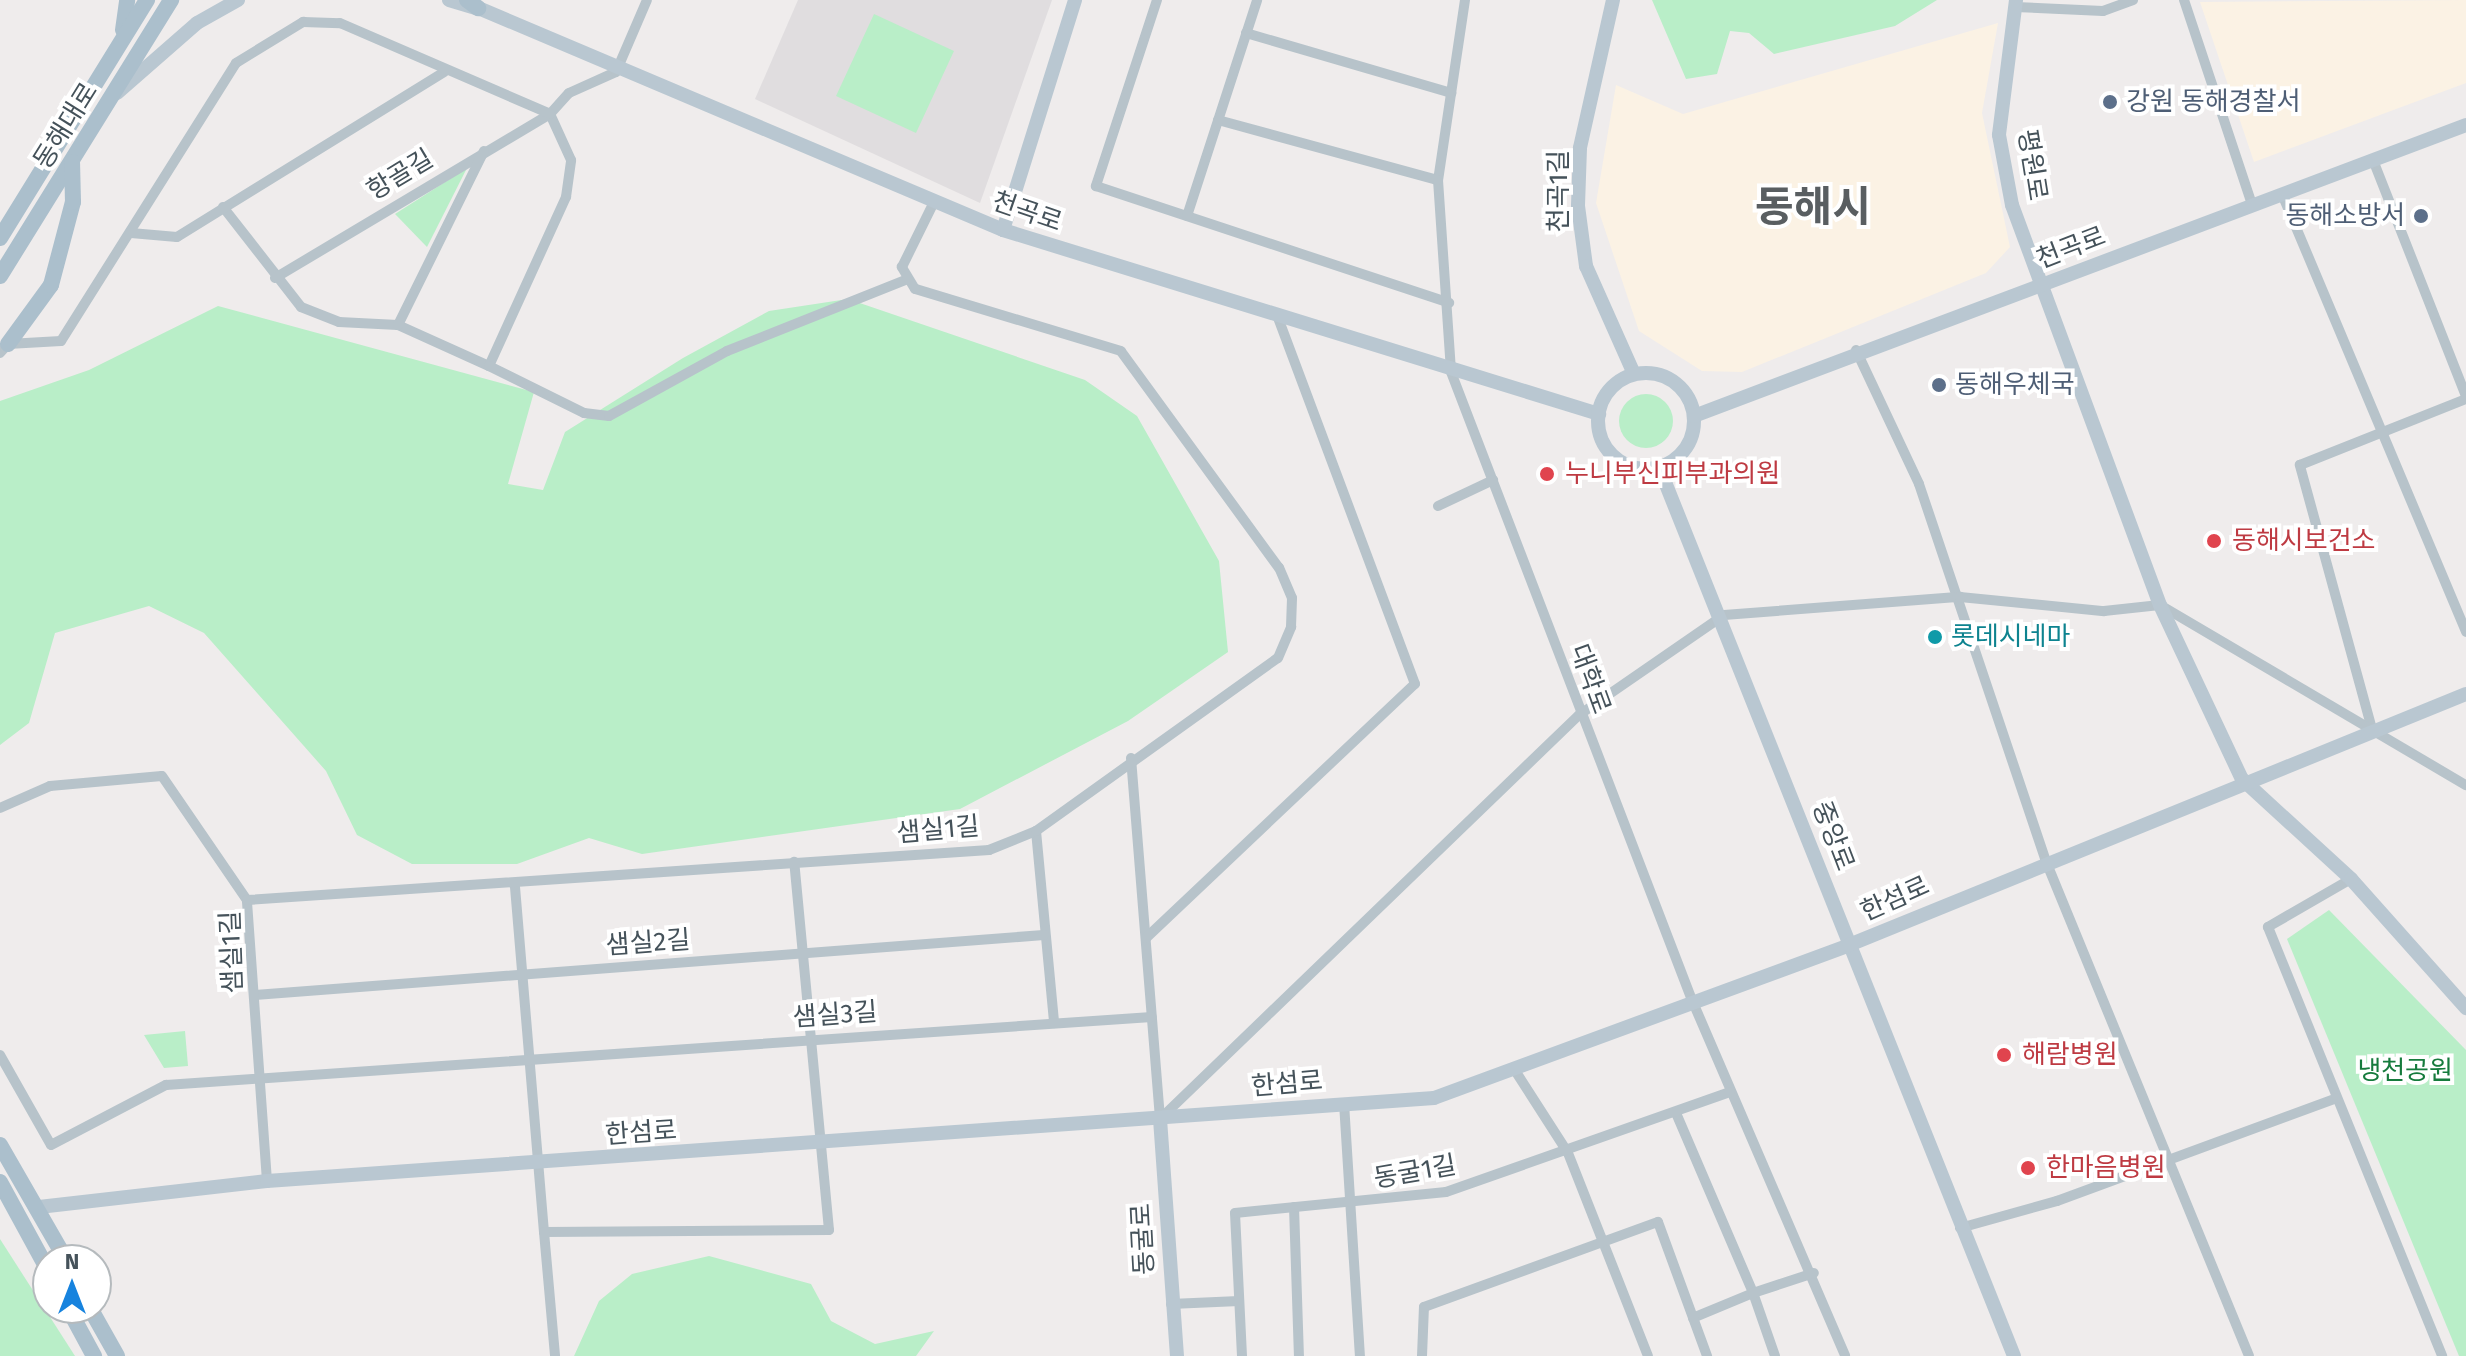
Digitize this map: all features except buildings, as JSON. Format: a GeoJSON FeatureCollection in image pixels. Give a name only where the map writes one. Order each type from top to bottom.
{"type":"FeatureCollection","features":[{"type":"Feature","properties":{"kind":"main road"},"geometry":{"type":"LineString","coordinates":[[121,43],[127,0]]}},
{"type":"Feature","properties":{"kind":"main road"},"geometry":{"type":"LineString","coordinates":[[0,238],[147,0]]}},
{"type":"Feature","properties":{"kind":"main road","name":"동해대로"},"geometry":{"type":"LineString","coordinates":[[0,276],[171,0]]}},
{"type":"Feature","properties":{"kind":"main road"},"geometry":{"type":"LineString","coordinates":[[4,348],[51,285],[69,226],[72,162]]}},
{"type":"Feature","properties":{"kind":"main road"},"geometry":{"type":"LineString","coordinates":[[0,1145],[58,1244]]}},
{"type":"Feature","properties":{"kind":"main road"},"geometry":{"type":"LineString","coordinates":[[0,1182],[7,1207],[32,1245]]}},
{"type":"Feature","properties":{"kind":"main road"},"geometry":{"type":"LineString","coordinates":[[7,1207],[39,1207]]}},
{"type":"Feature","properties":{"kind":"main road"},"geometry":{"type":"LineString","coordinates":[[77,1324],[94,1356]]}},
{"type":"Feature","properties":{"kind":"main road"},"geometry":{"type":"LineString","coordinates":[[99,1324],[117,1356]]}},
{"type":"Feature","properties":{"kind":"street"},"geometry":{"type":"LineString","coordinates":[[111,99],[197,23],[238,0]]}},
{"type":"Feature","properties":{"kind":"street","name":"천곡로"},"geometry":{"type":"LineString","coordinates":[[449,0],[468,3],[616,72],[1003,230],[1279,320],[1599,414]]}},
{"type":"Feature","properties":{"kind":"street"},"geometry":{"type":"LineString","coordinates":[[616,72],[647,0]]}},
{"type":"Feature","properties":{"kind":"street"},"geometry":{"type":"LineString","coordinates":[[1003,230],[1075,0]]}},
{"type":"Feature","properties":{"kind":"street"},"geometry":{"type":"LineString","coordinates":[[1157,0],[1096,186],[1449,303]]}},
{"type":"Feature","properties":{"kind":"street"},"geometry":{"type":"LineString","coordinates":[[1187,216],[1257,0]]}},
{"type":"Feature","properties":{"kind":"street","name":"대학로"},"geometry":{"type":"LineString","coordinates":[[1465,0],[1438,180],[1449,303],[1451,372],[1579,715],[1692,1000],[1730,1092],[1814,1273],[1845,1356]]}},
{"type":"Feature","properties":{"kind":"street","name":"천곡1길"},"geometry":{"type":"LineString","coordinates":[[1613,0],[1580,148],[1578,206],[1586,266],[1634,374]]}},
{"type":"Feature","properties":{"kind":"street"},"geometry":{"type":"LineString","coordinates":[[2016,4],[2103,11],[2133,0]]}},
{"type":"Feature","properties":{"kind":"street"},"geometry":{"type":"LineString","coordinates":[[2184,0],[2252,205]]}},
{"type":"Feature","properties":{"kind":"street","name":"평원로"},"geometry":{"type":"LineString","coordinates":[[2016,4],[1999,135],[2012,205],[2160,605],[2242,779]]}},
{"type":"Feature","properties":{"kind":"street"},"geometry":{"type":"LineString","coordinates":[[4,348],[61,341],[236,63],[303,22],[340,23],[444,72],[550,114],[571,160],[566,197],[489,366]]}},
{"type":"Feature","properties":{"kind":"street"},"geometry":{"type":"LineString","coordinates":[[1246,33],[1451,93]]}},
{"type":"Feature","properties":{"kind":"street"},"geometry":{"type":"LineString","coordinates":[[131,233],[177,237],[444,72]]}},
{"type":"Feature","properties":{"kind":"street","name":"항골길"},"geometry":{"type":"LineString","coordinates":[[275,278],[485,149],[550,114],[569,93],[616,72]]}},
{"type":"Feature","properties":{"kind":"street"},"geometry":{"type":"LineString","coordinates":[[1218,120],[1438,180]]}},
{"type":"Feature","properties":{"kind":"street","name":"천곡로"},"geometry":{"type":"LineString","coordinates":[[1694,416],[1856,350],[2041,285],[2466,125]]}},
{"type":"Feature","properties":{"kind":"street"},"geometry":{"type":"LineString","coordinates":[[398,325],[485,149]]}},
{"type":"Feature","properties":{"kind":"street"},"geometry":{"type":"LineString","coordinates":[[2372,729],[2300,465],[2466,398],[2373,160]]}},
{"type":"Feature","properties":{"kind":"street"},"geometry":{"type":"LineString","coordinates":[[2282,194],[2466,632]]}},
{"type":"Feature","properties":{"kind":"street"},"geometry":{"type":"LineString","coordinates":[[0,221],[25,198]]}},
{"type":"Feature","properties":{"kind":"street"},"geometry":{"type":"LineString","coordinates":[[223,207],[275,278],[301,307],[339,322],[398,325],[584,413],[609,416],[727,351],[908,279],[902,267],[933,204]]}},
{"type":"Feature","properties":{"kind":"street","name":"샘실1길"},"geometry":{"type":"LineString","coordinates":[[267,1181],[247,900],[515,887],[794,862],[989,850],[1036,831],[1131,758],[1278,658],[1291,627],[1292,598],[1279,568],[1121,351],[915,289],[908,279]]}},
{"type":"Feature","properties":{"kind":"street"},"geometry":{"type":"LineString","coordinates":[[1146,938],[1415,684],[1279,320]]}},
{"type":"Feature","properties":{"kind":"street"},"geometry":{"type":"LineString","coordinates":[[1856,350],[1919,484],[1960,597],[2045,859],[2249,1356]]}},
{"type":"Feature","properties":{"kind":"street"},"geometry":{"type":"LineString","coordinates":[[1634,374],[1676,383],[1694,416],[1690,442],[1659,467],[1614,457],[1602,441],[1599,414],[1611,388],[1634,374]]}},
{"type":"Feature","properties":{"kind":"street","name":"중앙로"},"geometry":{"type":"LineString","coordinates":[[1659,467],[1724,615],[1849,945],[1960,1228],[2014,1356]]}},
{"type":"Feature","properties":{"kind":"street"},"geometry":{"type":"LineString","coordinates":[[1438,506],[1493,480]]}},
{"type":"Feature","properties":{"kind":"street"},"geometry":{"type":"LineString","coordinates":[[1160,1119],[1579,715],[1724,615],[1960,597],[2104,611],[2160,605],[2466,785]]}},
{"type":"Feature","properties":{"kind":"street","name":"한섬로"},"geometry":{"type":"LineString","coordinates":[[39,1207],[267,1181],[817,1145],[1434,1098],[1516,1072],[1692,1000],[1849,945],[2045,859],[2242,779],[2466,694]]}},
{"type":"Feature","properties":{"kind":"street"},"geometry":{"type":"LineString","coordinates":[[1131,758],[1160,1119]]}},
{"type":"Feature","properties":{"kind":"street"},"geometry":{"type":"LineString","coordinates":[[0,808],[50,786],[162,776],[247,900]]}},
{"type":"Feature","properties":{"kind":"street"},"geometry":{"type":"LineString","coordinates":[[2242,779],[2351,879],[2466,1008]]}},
{"type":"Feature","properties":{"kind":"street"},"geometry":{"type":"LineString","coordinates":[[1036,831],[1054,1023]]}},
{"type":"Feature","properties":{"kind":"street"},"geometry":{"type":"LineString","coordinates":[[544,1232],[829,1230],[806,1039],[794,862]]}},
{"type":"Feature","properties":{"kind":"street"},"geometry":{"type":"LineString","coordinates":[[2351,879],[2268,927],[2442,1356]]}},
{"type":"Feature","properties":{"kind":"street"},"geometry":{"type":"LineString","coordinates":[[515,887],[555,1356]]}},
{"type":"Feature","properties":{"kind":"street","name":"샘실2길"},"geometry":{"type":"LineString","coordinates":[[255,995],[1044,935]]}},
{"type":"Feature","properties":{"kind":"street","name":"샘실3길"},"geometry":{"type":"LineString","coordinates":[[0,1055],[51,1145],[166,1085],[529,1064],[806,1039],[1152,1017]]}},
{"type":"Feature","properties":{"kind":"street"},"geometry":{"type":"LineString","coordinates":[[1516,1072],[1568,1153],[1648,1356]]}},
{"type":"Feature","properties":{"kind":"street","name":"동굴1길"},"geometry":{"type":"LineString","coordinates":[[1242,1356],[1235,1213],[1347,1206],[1446,1192],[1568,1153],[1730,1092]]}},
{"type":"Feature","properties":{"kind":"street"},"geometry":{"type":"LineString","coordinates":[[1960,1228],[2169,1162],[2337,1098]]}},
{"type":"Feature","properties":{"kind":"street"},"geometry":{"type":"LineString","coordinates":[[1344,1103],[1347,1206],[1360,1356]]}},
{"type":"Feature","properties":{"kind":"street"},"geometry":{"type":"LineString","coordinates":[[1676,1113],[1753,1293],[1775,1356]]}},
{"type":"Feature","properties":{"kind":"street","name":"동굴로"},"geometry":{"type":"LineString","coordinates":[[1160,1119],[1177,1356]]}},
{"type":"Feature","properties":{"kind":"street"},"geometry":{"type":"LineString","coordinates":[[1294,1207],[1299,1356]]}},
{"type":"Feature","properties":{"kind":"street"},"geometry":{"type":"LineString","coordinates":[[1422,1356],[1424,1307],[1658,1222],[1707,1356]]}},
{"type":"Feature","properties":{"kind":"street"},"geometry":{"type":"LineString","coordinates":[[1693,1318],[1753,1293],[1814,1273]]}},
{"type":"Feature","properties":{"kind":"street"},"geometry":{"type":"LineString","coordinates":[[1171,1304],[1239,1301]]}},
{"type":"Feature","properties":{"kind":"shaded area"},"geometry":{"type":"Polygon","coordinates":[[[798,0],[1052,0],[980,203],[755,99],[798,0]]]}},
{"type":"Feature","properties":{"kind":"shaded area"},"geometry":{"type":"Polygon","coordinates":[[[2466,0],[2466,83],[2254,162],[2200,2],[2466,0]]]}},
{"type":"Feature","properties":{"kind":"shaded area"},"geometry":{"type":"Polygon","coordinates":[[[1998,23],[1982,113],[2010,247],[1986,273],[1742,372],[1702,371],[1639,331],[1596,203],[1616,85],[1683,114],[1998,23]]]}},
{"type":"Feature","properties":{"kind":"green space"},"geometry":{"type":"Polygon","coordinates":[[[1652,0],[1937,0],[1895,26],[1774,54],[1749,33],[1730,31],[1717,74],[1686,79],[1652,0]]]}},
{"type":"Feature","properties":{"kind":"green space"},"geometry":{"type":"Polygon","coordinates":[[[874,14],[954,51],[916,133],[836,96],[874,14]]]}},
{"type":"Feature","properties":{"kind":"green space"},"geometry":{"type":"Polygon","coordinates":[[[467,168],[427,247],[395,214],[467,168]]]}},
{"type":"Feature","properties":{"kind":"green space"},"geometry":{"type":"Polygon","coordinates":[[[848,299],[1085,380],[1137,416],[1219,561],[1228,652],[1128,721],[960,809],[642,854],[589,838],[517,864],[412,864],[357,835],[326,771],[204,633],[149,606],[55,633],[29,723],[0,745],[0,401],[89,370],[218,306],[534,392],[508,484],[543,490],[565,432],[683,358],[769,311],[848,299]]]}},
{"type":"Feature","properties":{"kind":"green space"},"geometry":{"type":"Polygon","coordinates":[[[1646,394],[1665,402],[1673,421],[1665,440],[1646,448],[1627,440],[1619,421],[1627,402],[1646,394]]]}},
{"type":"Feature","properties":{"kind":"green space","name":"냉천공원"},"geometry":{"type":"Polygon","coordinates":[[[2329,910],[2466,1050],[2466,1356],[2459,1356],[2287,939],[2329,910]]]}},
{"type":"Feature","properties":{"kind":"green space"},"geometry":{"type":"Polygon","coordinates":[[[185,1031],[188,1066],[164,1068],[144,1035],[185,1031]]]}},
{"type":"Feature","properties":{"kind":"green space"},"geometry":{"type":"Polygon","coordinates":[[[0,1239],[32,1289],[32,1324],[54,1324],[75,1356],[0,1356],[0,1239]]]}},
{"type":"Feature","properties":{"kind":"green space"},"geometry":{"type":"Polygon","coordinates":[[[709,1256],[811,1284],[831,1321],[875,1344],[934,1331],[916,1356],[574,1356],[599,1301],[632,1274],[709,1256]]]}},
{"type":"Feature","properties":{"kind":"place","name":"강원 동해경찰서"},"geometry":{"type":"Point","coordinates":[2110,102]}},
{"type":"Feature","properties":{"kind":"place","name":"동해소방서"},"geometry":{"type":"Point","coordinates":[2421,216]}},
{"type":"Feature","properties":{"kind":"place","name":"동해우체국"},"geometry":{"type":"Point","coordinates":[1939,385]}},
{"type":"Feature","properties":{"kind":"place","name":"누니부신피부과의원"},"geometry":{"type":"Point","coordinates":[1547,474]}},
{"type":"Feature","properties":{"kind":"place","name":"동해시보건소"},"geometry":{"type":"Point","coordinates":[2214,541]}},
{"type":"Feature","properties":{"kind":"place","name":"롯데시네마"},"geometry":{"type":"Point","coordinates":[1935,637]}},
{"type":"Feature","properties":{"kind":"place","name":"해람병원"},"geometry":{"type":"Point","coordinates":[2004,1055]}},
{"type":"Feature","properties":{"kind":"place","name":"한마음병원"},"geometry":{"type":"Point","coordinates":[2028,1168]}},
{"type":"Feature","properties":{"kind":"district","name":"동해시"},"geometry":{"type":"Point","coordinates":[1813,207]}}]}
